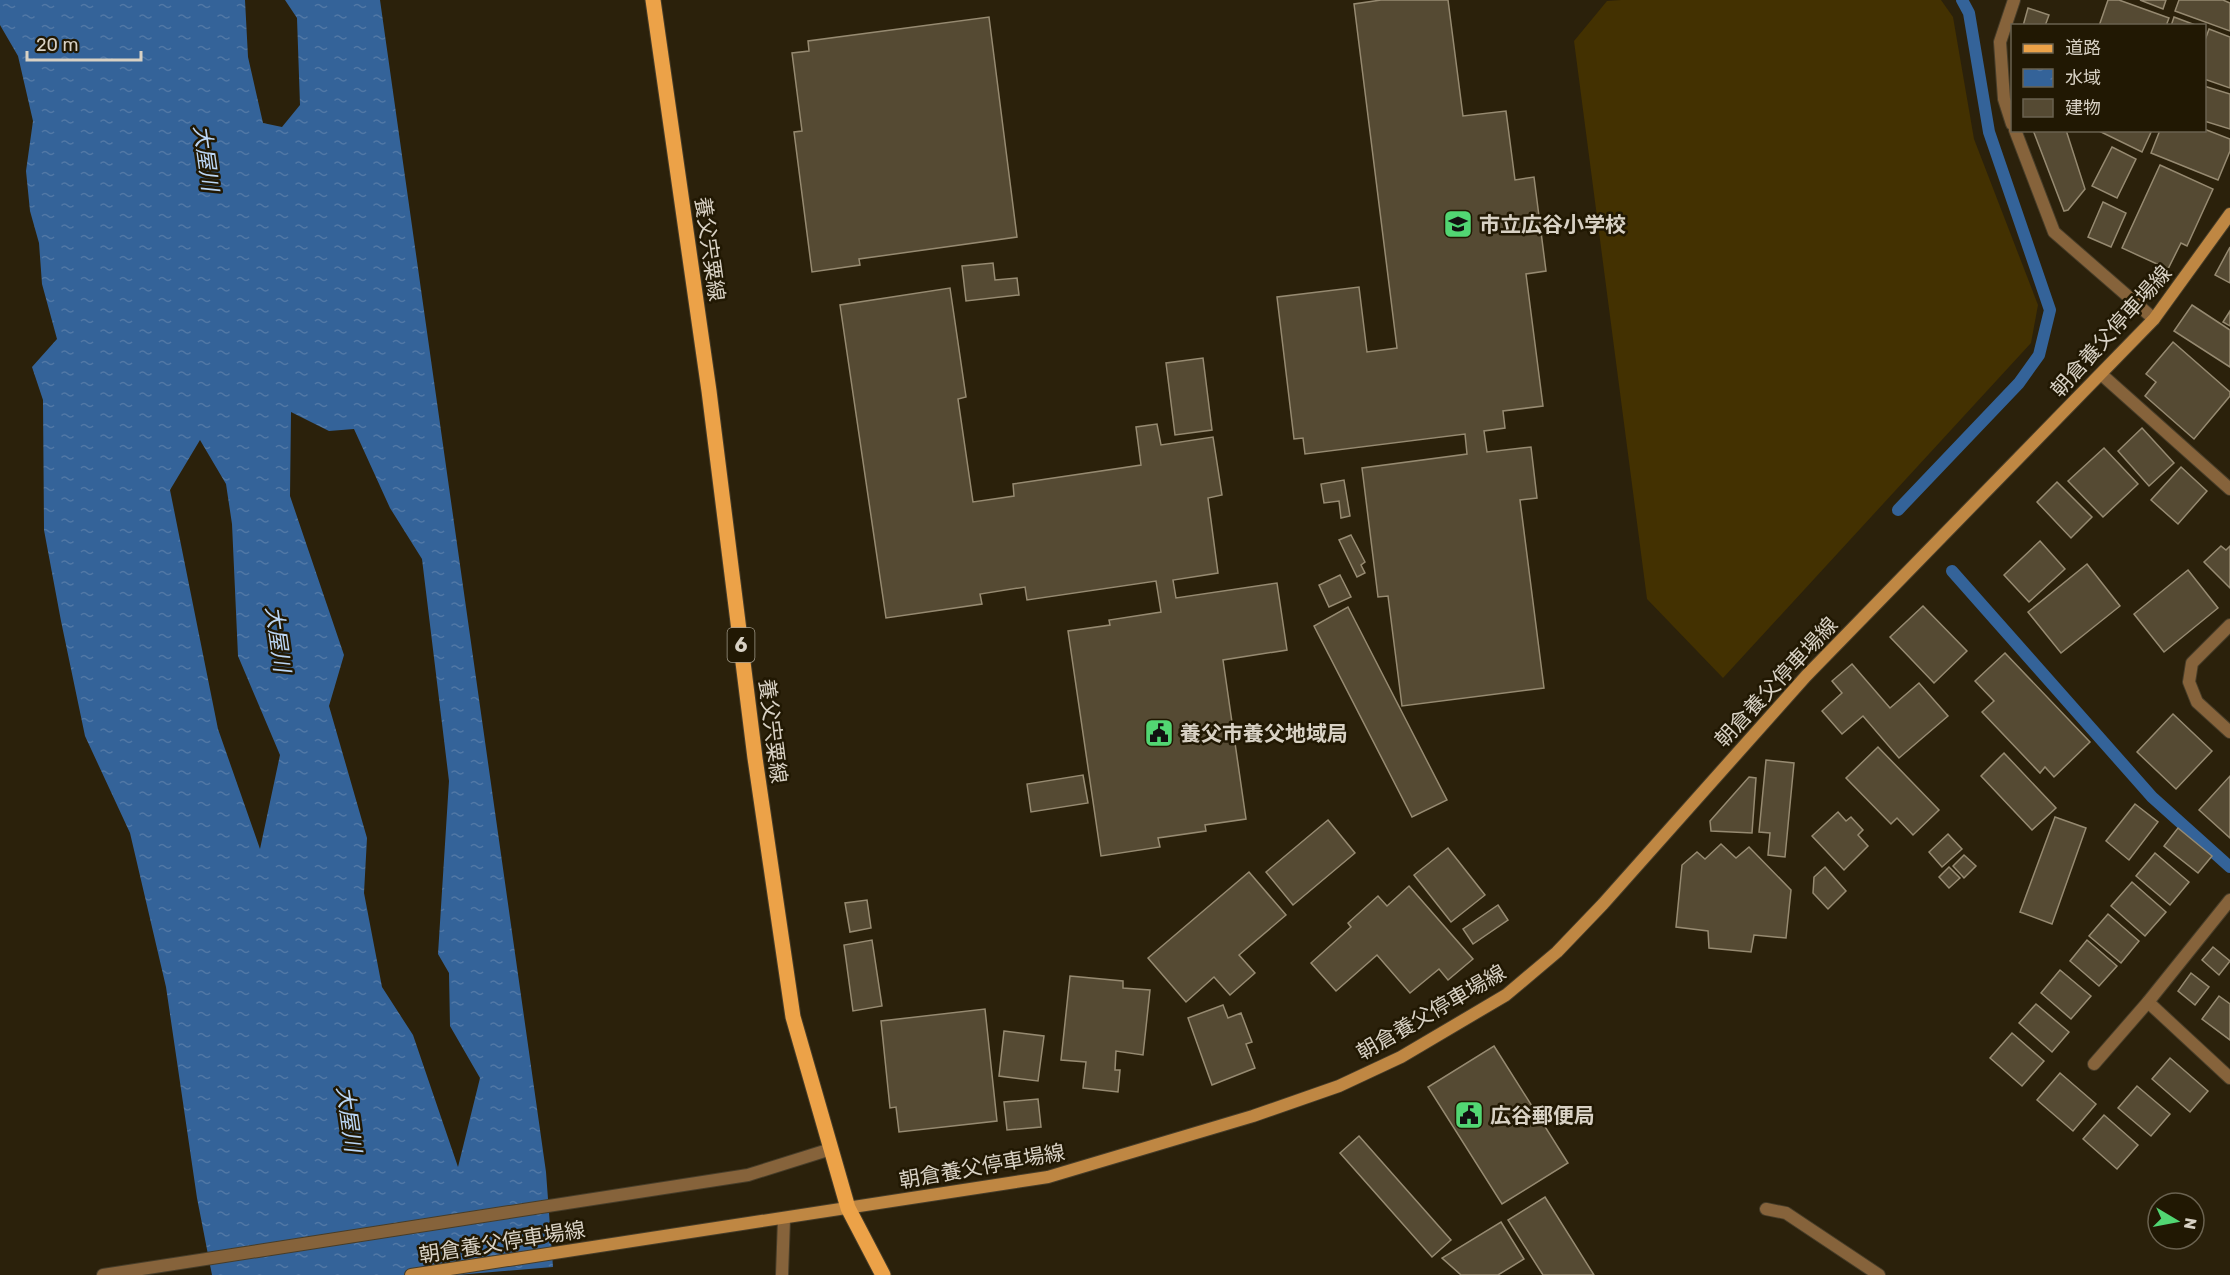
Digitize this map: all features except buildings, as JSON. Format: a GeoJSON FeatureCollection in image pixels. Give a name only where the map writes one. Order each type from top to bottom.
{"type":"FeatureCollection","features":[{"type":"Feature","properties":{"kind":"main road","name":"養父宍粟線"},"geometry":{"type":"LineString","coordinates":[[653,0],[709,391],[755,758],[793,1017],[848,1208],[883,1275]]}},
{"type":"Feature","properties":{"kind":"main road","name":"朝倉養父停車場線"},"geometry":{"type":"LineString","coordinates":[[411,1275],[1048,1177],[1253,1116],[1339,1086],[1401,1057],[1506,995],[1557,952],[1806,676],[2154,319],[2230,214]]}},
{"type":"Feature","properties":{"kind":"street"},"geometry":{"type":"LineString","coordinates":[[2011,118],[2004,99],[2000,42],[2014,0]]}},
{"type":"Feature","properties":{"kind":"street"},"geometry":{"type":"LineString","coordinates":[[2016,132],[2054,232],[2154,319]]}},
{"type":"Feature","properties":{"kind":"street"},"geometry":{"type":"LineString","coordinates":[[2101,374],[2230,489]]}},
{"type":"Feature","properties":{"kind":"street"},"geometry":{"type":"LineString","coordinates":[[2230,625],[2192,663],[2189,682],[2197,702],[2230,732]]}},
{"type":"Feature","properties":{"kind":"street"},"geometry":{"type":"LineString","coordinates":[[2094,1064],[2148,1002],[2230,900]]}},
{"type":"Feature","properties":{"kind":"street"},"geometry":{"type":"LineString","coordinates":[[2148,1002],[2230,1078]]}},
{"type":"Feature","properties":{"kind":"street"},"geometry":{"type":"LineString","coordinates":[[103,1275],[748,1175],[831,1149]]}},
{"type":"Feature","properties":{"kind":"street"},"geometry":{"type":"LineString","coordinates":[[1766,1209],[1786,1213],[1879,1275]]}},
{"type":"Feature","properties":{"kind":"street"},"geometry":{"type":"LineString","coordinates":[[782,1275],[784,1219]]}},
{"type":"Feature","properties":{"kind":"shaded area"},"geometry":{"type":"Polygon","coordinates":[[[1941,0],[1953,17],[1974,139],[2038,305],[2031,343],[1723,678],[1647,599],[1574,41],[1607,1],[1941,0]]]}},
{"type":"Feature","properties":{"kind":"water","name":"大屋川"},"geometry":{"type":"Polygon","coordinates":[[[0,0],[245,0],[248,57],[263,123],[282,127],[300,105],[297,18],[285,0],[380,0],[546,1172],[553,1267],[457,1275],[212,1275],[197,1198],[166,987],[130,833],[85,736],[44,530],[43,400],[32,367],[57,339],[42,284],[39,243],[30,211],[26,171],[33,121],[18,56],[0,25],[0,0]],[[291,412],[290,496],[344,655],[329,706],[367,838],[364,893],[382,987],[413,1035],[458,1167],[480,1078],[450,1026],[449,973],[438,954],[449,781],[422,559],[390,508],[354,429],[329,431],[291,412]],[[200,440],[170,490],[218,729],[260,849],[280,755],[238,656],[232,524],[226,484],[200,440]]]}},
{"type":"Feature","properties":{"kind":"waterway"},"geometry":{"type":"LineString","coordinates":[[1898,510],[2019,383],[2039,355],[2050,310],[1989,132],[1969,13],[1962,0]]}},
{"type":"Feature","properties":{"kind":"waterway"},"geometry":{"type":"LineString","coordinates":[[1952,571],[2152,797],[2230,867]]}},
{"type":"Feature","properties":{"kind":"place","name":"市立広谷小学校"},"geometry":{"type":"Point","coordinates":[1458,224]}},
{"type":"Feature","properties":{"kind":"place","name":"養父市養父地域局"},"geometry":{"type":"Point","coordinates":[1159,733]}},
{"type":"Feature","properties":{"kind":"place","name":"広谷郵便局"},"geometry":{"type":"Point","coordinates":[1469,1115]}}]}
